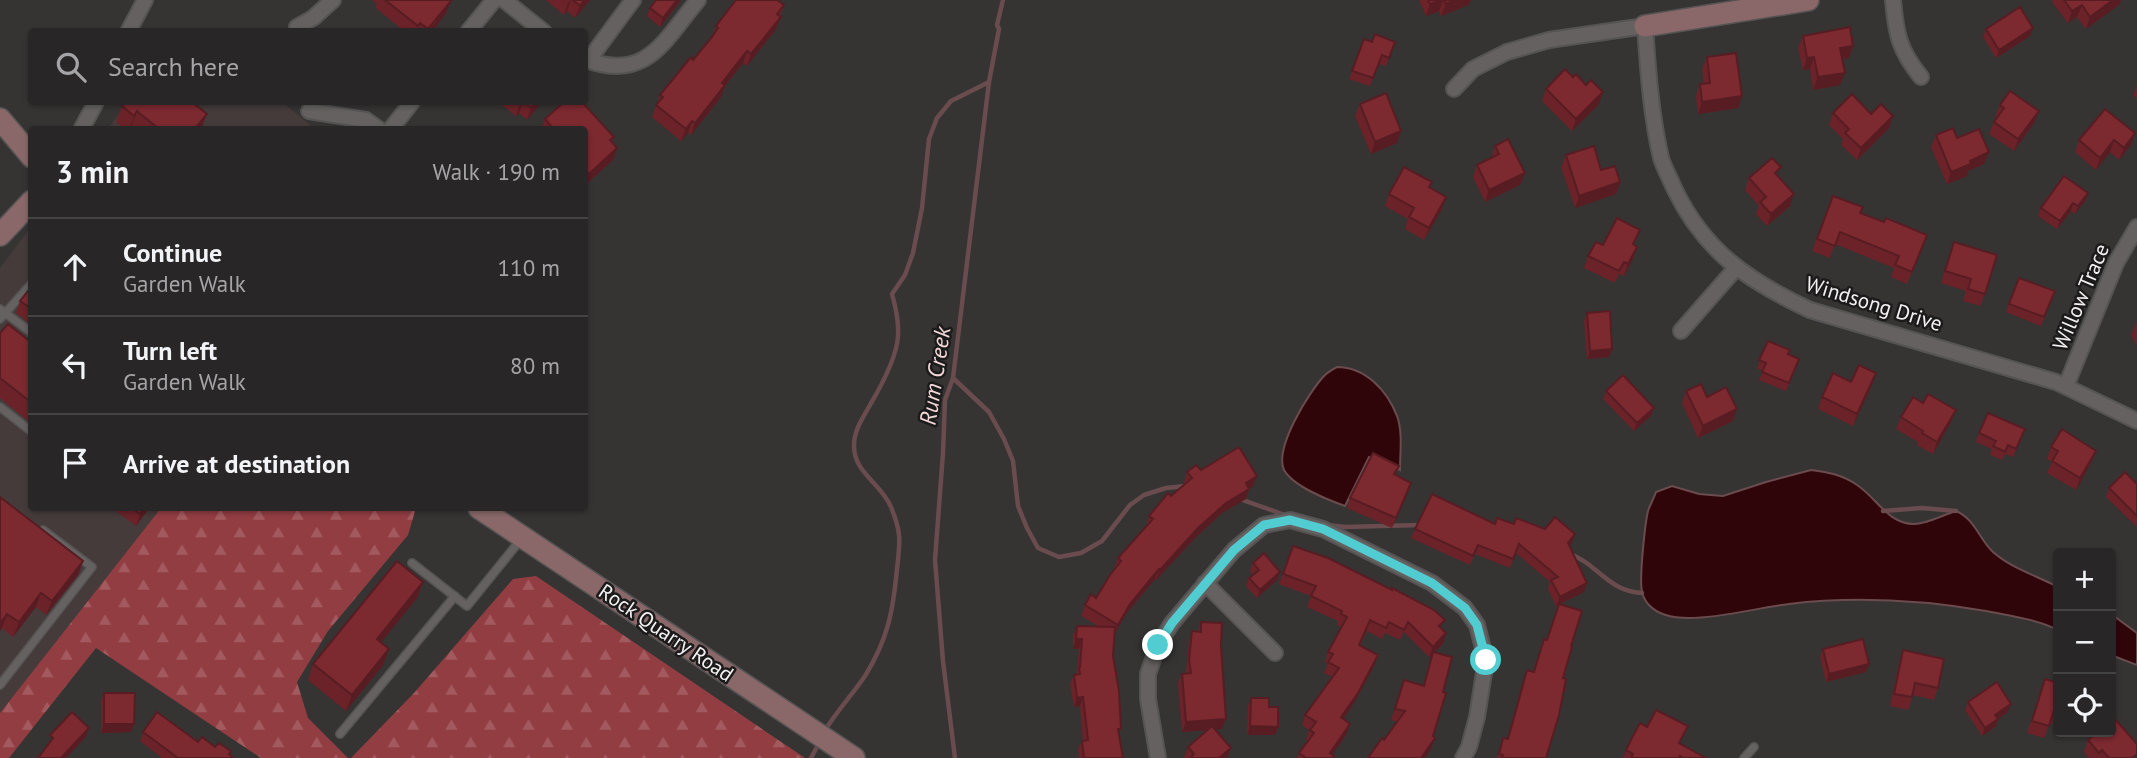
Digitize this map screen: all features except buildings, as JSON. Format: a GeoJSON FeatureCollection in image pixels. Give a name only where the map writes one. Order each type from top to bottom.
{"type":"FeatureCollection","features":[{"type":"Feature","properties":{"kind":"street"},"geometry":{"type":"LineString","coordinates":[[130,28],[145,0]]}},
{"type":"Feature","properties":{"kind":"street"},"geometry":{"type":"LineString","coordinates":[[297,27],[313,18],[333,0]]}},
{"type":"Feature","properties":{"kind":"street"},"geometry":{"type":"LineString","coordinates":[[471,28],[494,0]]}},
{"type":"Feature","properties":{"kind":"street"},"geometry":{"type":"LineString","coordinates":[[504,0],[539,28]]}},
{"type":"Feature","properties":{"kind":"street"},"geometry":{"type":"LineString","coordinates":[[588,58],[634,0]]}},
{"type":"Feature","properties":{"kind":"street"},"geometry":{"type":"LineString","coordinates":[[588,61],[605,66],[637,64],[651,56],[698,0]]}},
{"type":"Feature","properties":{"kind":"street"},"geometry":{"type":"LineString","coordinates":[[1454,89],[1473,69],[1507,52],[1549,40],[1808,0]]}},
{"type":"Feature","properties":{"kind":"street"},"geometry":{"type":"LineString","coordinates":[[1893,0],[1895,26],[1905,58],[1921,77]]}},
{"type":"Feature","properties":{"kind":"street","name":"Windsong Drive"},"geometry":{"type":"LineString","coordinates":[[1645,26],[1650,99],[1662,162],[1684,209],[1712,247],[1736,268],[1777,294],[1810,310],[2066,386],[2137,421]]}},
{"type":"Feature","properties":{"kind":"street"},"geometry":{"type":"LineString","coordinates":[[83,126],[94,105]]}},
{"type":"Feature","properties":{"kind":"street"},"geometry":{"type":"LineString","coordinates":[[393,126],[410,105]]}},
{"type":"Feature","properties":{"kind":"street"},"geometry":{"type":"LineString","coordinates":[[309,111],[366,120],[374,126]]}},
{"type":"Feature","properties":{"kind":"street"},"geometry":{"type":"LineString","coordinates":[[0,119],[28,152]]}},
{"type":"Feature","properties":{"kind":"street"},"geometry":{"type":"LineString","coordinates":[[0,235],[28,205]]}},
{"type":"Feature","properties":{"kind":"street","name":"Willow Trace"},"geometry":{"type":"LineString","coordinates":[[2066,386],[2116,263],[2137,227]]}},
{"type":"Feature","properties":{"kind":"street"},"geometry":{"type":"LineString","coordinates":[[1681,331],[1736,268]]}},
{"type":"Feature","properties":{"kind":"street","name":"Rock Quarry Road"},"geometry":{"type":"LineString","coordinates":[[484,511],[854,758]]}},
{"type":"Feature","properties":{"kind":"street"},"geometry":{"type":"LineString","coordinates":[[1158,758],[1148,699],[1148,674],[1158,645],[1172,623],[1234,550],[1264,525],[1290,520],[1323,529],[1432,583],[1465,608],[1477,625],[1486,660],[1477,717],[1469,747],[1462,758]]}},
{"type":"Feature","properties":{"kind":"street"},"geometry":{"type":"LineString","coordinates":[[1205,583],[1275,653]]}},
{"type":"Feature","properties":{"kind":"lane"},"geometry":{"type":"LineString","coordinates":[[28,287],[1,313],[28,330]]}},
{"type":"Feature","properties":{"kind":"lane"},"geometry":{"type":"LineString","coordinates":[[0,407],[28,429]]}},
{"type":"Feature","properties":{"kind":"lane"},"geometry":{"type":"LineString","coordinates":[[0,685],[92,566],[31,521]]}},
{"type":"Feature","properties":{"kind":"lane"},"geometry":{"type":"LineString","coordinates":[[412,563],[467,606],[523,537]]}},
{"type":"Feature","properties":{"kind":"lane"},"geometry":{"type":"LineString","coordinates":[[340,734],[455,596]]}},
{"type":"Feature","properties":{"kind":"lane"},"geometry":{"type":"LineString","coordinates":[[1744,758],[1754,747]]}},
{"type":"Feature","properties":{"kind":"shaded area"},"geometry":{"type":"Polygon","coordinates":[[[126,105],[286,105],[312,126],[110,126],[126,105]]]}},
{"type":"Feature","properties":{"kind":"shaded area"},"geometry":{"type":"Polygon","coordinates":[[[28,231],[28,511],[159,511],[0,713],[0,268],[28,231]]]}},
{"type":"Feature","properties":{"kind":"shaded area"},"geometry":{"type":"Polygon","coordinates":[[[1337,367],[1357,371],[1381,389],[1393,406],[1401,436],[1400,470],[1369,457],[1345,506],[1295,482],[1284,470],[1282,460],[1288,435],[1302,407],[1324,376],[1337,367]]]}},
{"type":"Feature","properties":{"kind":"shaded area"},"geometry":{"type":"Polygon","coordinates":[[[1811,470],[1835,475],[1864,490],[1890,515],[1905,523],[1924,523],[1956,511],[1968,519],[1988,547],[2000,558],[2053,585],[2053,628],[2014,616],[1913,602],[1814,602],[1689,618],[1673,617],[1653,609],[1644,598],[1641,585],[1648,511],[1656,492],[1672,486],[1699,494],[1723,496],[1811,470]]]}},
{"type":"Feature","properties":{"kind":"shaded area"},"geometry":{"type":"Polygon","coordinates":[[[2116,618],[2137,633],[2137,665],[2116,657],[2116,618]]]}},
{"type":"Feature","properties":{"kind":"green space"},"geometry":{"type":"Polygon","coordinates":[[[159,511],[415,511],[408,535],[328,631],[297,682],[308,718],[348,758],[261,758],[96,648],[9,758],[0,758],[0,713],[159,511]]]}},
{"type":"Feature","properties":{"kind":"green space"},"geometry":{"type":"Polygon","coordinates":[[[536,576],[805,758],[351,758],[414,693],[513,579],[536,576]]]}},
{"type":"Feature","properties":{"kind":"waterway","name":"Rum Creek"},"geometry":{"type":"LineString","coordinates":[[955,758],[943,661],[935,560],[945,400],[953,378],[989,82],[1003,0]]}},
{"type":"Feature","properties":{"kind":"waterway"},"geometry":{"type":"LineString","coordinates":[[824,732],[873,663],[884,637],[894,598],[899,531],[891,507],[858,463],[854,440],[859,424],[895,353],[898,320],[892,294],[905,275],[913,253],[922,208],[929,139],[937,118],[951,101],[989,82]]}},
{"type":"Feature","properties":{"kind":"waterway"},"geometry":{"type":"LineString","coordinates":[[953,378],[989,412],[1004,439],[1013,461],[1018,506],[1038,548],[1059,557],[1081,553],[1102,541],[1130,505],[1144,495],[1166,488],[1185,486]]}},
{"type":"Feature","properties":{"kind":"waterway"},"geometry":{"type":"LineString","coordinates":[[1237,498],[1285,515]]}},
{"type":"Feature","properties":{"kind":"waterway"},"geometry":{"type":"LineString","coordinates":[[1883,511],[1922,508],[1956,511]]}},
{"type":"Feature","properties":{"kind":"waterway"},"geometry":{"type":"LineString","coordinates":[[1328,525],[1420,525]]}},
{"type":"Feature","properties":{"kind":"waterway"},"geometry":{"type":"LineString","coordinates":[[1569,553],[1615,585],[1642,593]]}},
{"type":"Feature","properties":{"kind":"waterway"},"geometry":{"type":"LineString","coordinates":[[811,758],[819,743]]}},
{"type":"Feature","properties":{"kind":"route"},"geometry":{"type":"LineString","coordinates":[[1158,645],[1203,584],[1234,550],[1264,525],[1290,520],[1323,529],[1432,583],[1465,608],[1477,625],[1486,660]]}}]}
